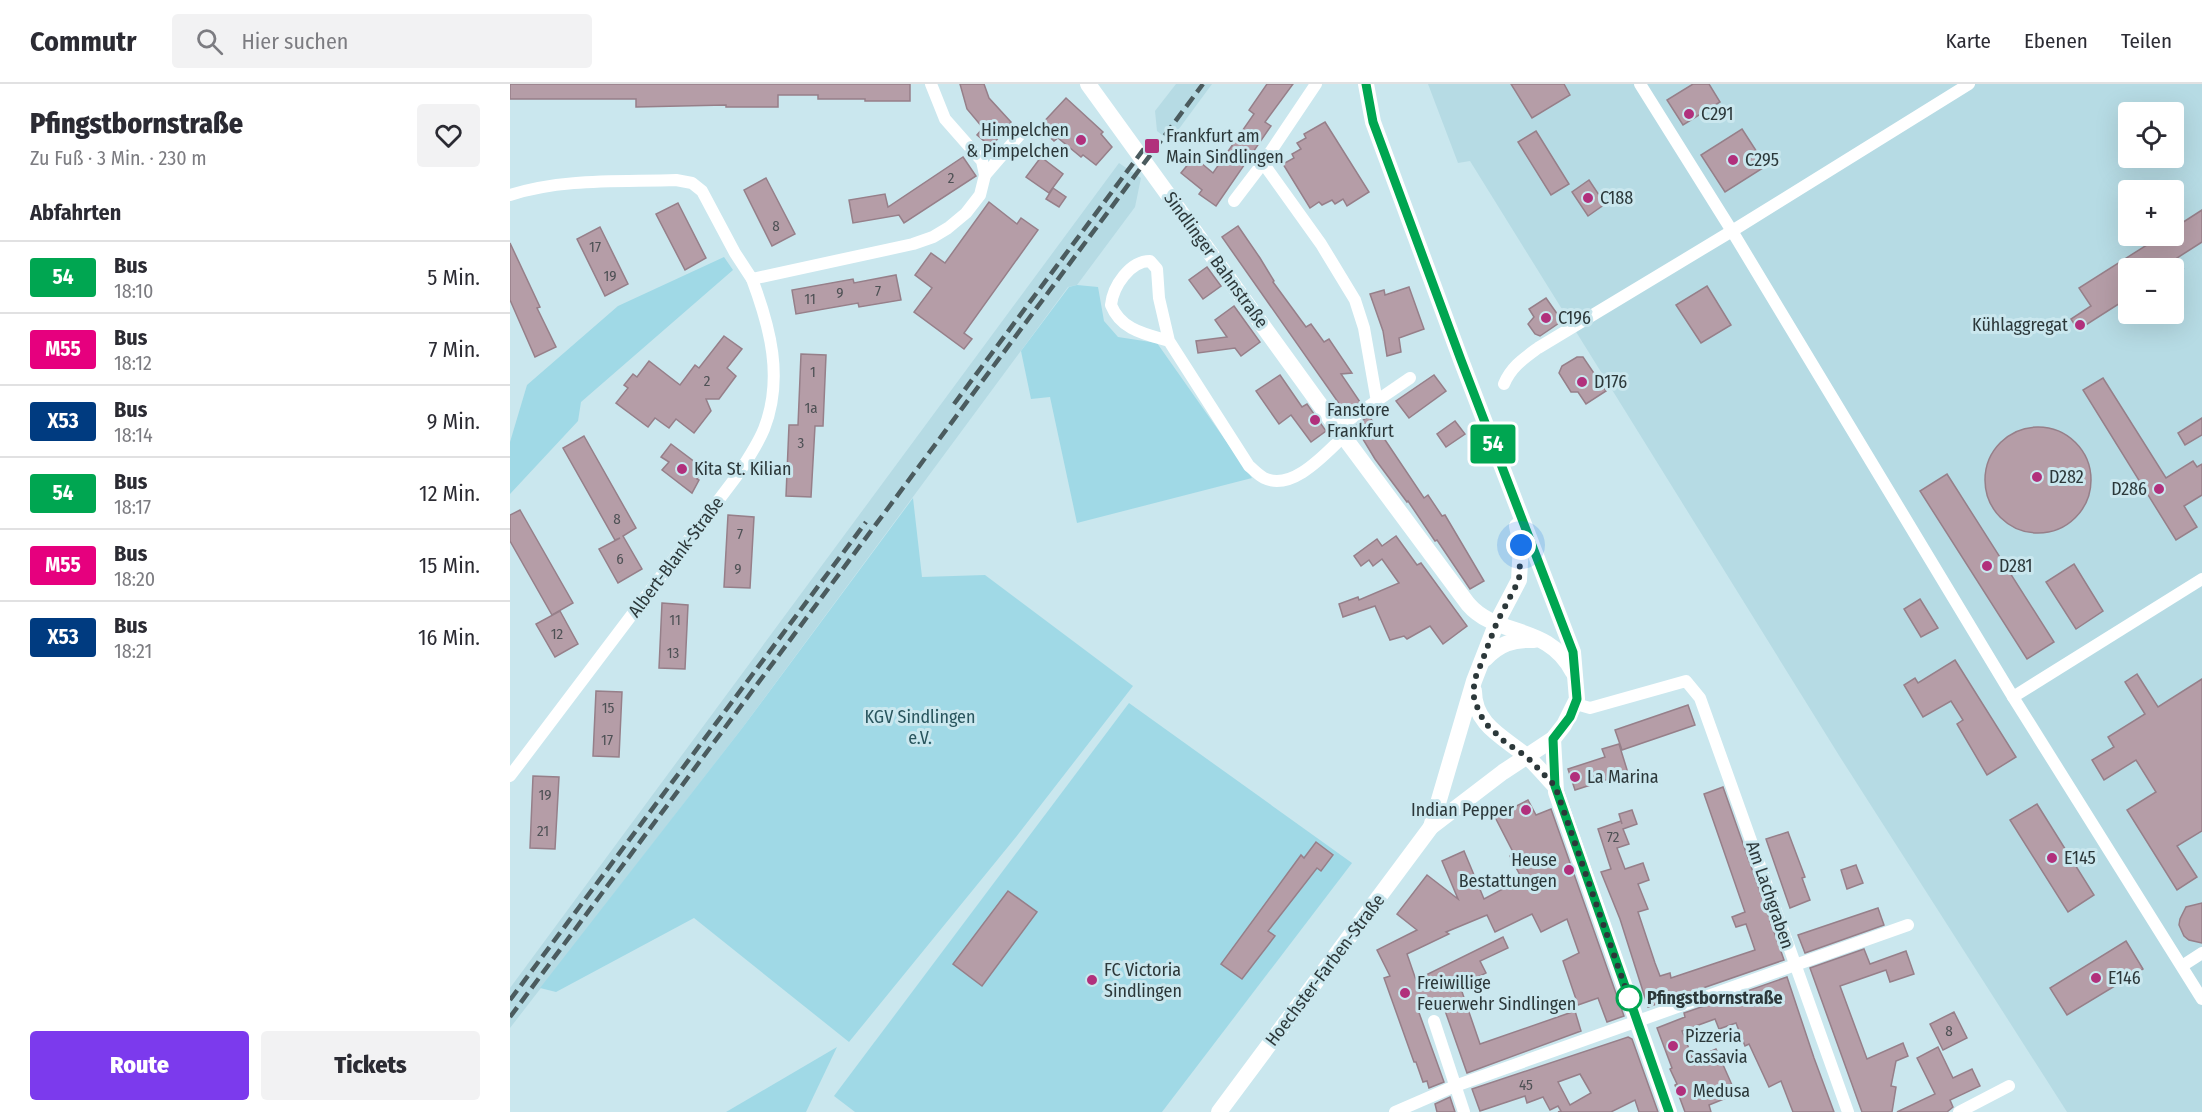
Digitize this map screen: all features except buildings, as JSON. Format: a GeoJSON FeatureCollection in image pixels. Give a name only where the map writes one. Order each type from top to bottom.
{"type":"FeatureCollection","features":[{"type":"Feature","properties":{"kind":"main road","name":"Sindlinger Bahnstraße"},"geometry":{"type":"LineString","coordinates":[[1088,84],[1340,432],[1468,604],[1480,615],[1541,640]]}},
{"type":"Feature","properties":{"kind":"main road","name":"Hoechster-Farben-Straße"},"geometry":{"type":"LineString","coordinates":[[1218,1112],[1431,827],[1556,735],[1570,717],[1576,704],[1573,652],[1373,122],[1366,84]]}},
{"type":"Feature","properties":{"kind":"main road","name":"Hoechster-Farben-Straße"},"geometry":{"type":"LineString","coordinates":[[1431,827],[1474,681],[1497,622],[1519,580],[1521,545],[1509,486]]}},
{"type":"Feature","properties":{"kind":"main road"},"geometry":{"type":"LineString","coordinates":[[1481,664],[1493,650],[1506,643],[1520,639],[1541,640],[1566,658],[1576,679]]}},
{"type":"Feature","properties":{"kind":"main road"},"geometry":{"type":"LineString","coordinates":[[1474,681],[1474,700],[1484,722],[1527,757],[1555,786]]}},
{"type":"Feature","properties":{"kind":"main road"},"geometry":{"type":"LineString","coordinates":[[1500,736],[1526,743],[1556,735],[1555,786],[1669,1112]]}},
{"type":"Feature","properties":{"kind":"street"},"geometry":{"type":"LineString","coordinates":[[752,279],[904,246],[933,237],[966,213],[980,195],[985,175],[982,161],[945,119],[931,84]]}},
{"type":"Feature","properties":{"kind":"street"},"geometry":{"type":"LineString","coordinates":[[1234,201],[1263,163],[1316,84]]}},
{"type":"Feature","properties":{"kind":"street"},"geometry":{"type":"LineString","coordinates":[[1640,84],[1732,231],[2013,697],[2202,999]]}},
{"type":"Feature","properties":{"kind":"street"},"geometry":{"type":"LineString","coordinates":[[1504,384],[1516,363],[1538,348],[1969,84]]}},
{"type":"Feature","properties":{"kind":"street"},"geometry":{"type":"LineString","coordinates":[[985,175],[1023,131]]}},
{"type":"Feature","properties":{"kind":"street"},"geometry":{"type":"LineString","coordinates":[[1263,163],[1321,244],[1355,300],[1364,328],[1377,402]]}},
{"type":"Feature","properties":{"kind":"street","name":"Albert-Blank-Straße"},"geometry":{"type":"LineString","coordinates":[[510,195],[565,184],[676,180],[692,183],[702,191],[735,253],[752,279],[765,314],[772,344],[775,374],[765,428],[752,454],[510,777]]}},
{"type":"Feature","properties":{"kind":"street"},"geometry":{"type":"LineString","coordinates":[[1169,341],[1130,329],[1113,312],[1111,305],[1114,291],[1132,267],[1142,261],[1150,261],[1157,269],[1159,298],[1169,341],[1249,466],[1271,481],[1289,479],[1309,469],[1340,432],[1410,378]]}},
{"type":"Feature","properties":{"kind":"street"},"geometry":{"type":"LineString","coordinates":[[2013,697],[2202,579]]}},
{"type":"Feature","properties":{"kind":"street","name":"Am Lachgraben"},"geometry":{"type":"LineString","coordinates":[[1576,704],[1590,708],[1686,681],[1700,698],[1848,1112]]}},
{"type":"Feature","properties":{"kind":"street"},"geometry":{"type":"LineString","coordinates":[[1395,1112],[1455,1086],[1908,925]]}},
{"type":"Feature","properties":{"kind":"street"},"geometry":{"type":"LineString","coordinates":[[2182,966],[2202,953]]}},
{"type":"Feature","properties":{"kind":"street"},"geometry":{"type":"LineString","coordinates":[[1434,1021],[1464,1112]]}},
{"type":"Feature","properties":{"kind":"street"},"geometry":{"type":"LineString","coordinates":[[1959,1112],[2009,1086]]}},
{"type":"Feature","properties":{"kind":"shaded area"},"geometry":{"type":"Polygon","coordinates":[[[1176,84],[1212,84],[1170,141],[1157,131],[1155,111],[1176,84]]]}},
{"type":"Feature","properties":{"kind":"shaded area"},"geometry":{"type":"Polygon","coordinates":[[[1428,84],[2202,84],[2202,1112],[2067,1112],[1840,757],[1470,161],[1458,163],[1428,84]]]}},
{"type":"Feature","properties":{"kind":"shaded area"},"geometry":{"type":"Polygon","coordinates":[[[1119,163],[1141,178],[1135,207],[1077,285],[1068,287],[743,727],[510,1028],[510,988],[1119,163]]]}},
{"type":"Feature","properties":{"kind":"green space"},"geometry":{"type":"Polygon","coordinates":[[[724,257],[733,270],[581,402],[578,421],[510,494],[510,442],[527,385],[618,306],[724,257]]]}},
{"type":"Feature","properties":{"kind":"green space"},"geometry":{"type":"Polygon","coordinates":[[[1077,285],[1098,287],[1104,321],[1118,337],[1157,343],[1252,478],[1077,523],[1050,397],[1031,399],[1021,351],[1069,287],[1077,285]]]}},
{"type":"Feature","properties":{"kind":"green space","name":"KGV Sindlingen e.V."},"geometry":{"type":"Polygon","coordinates":[[[913,498],[922,577],[985,575],[1133,686],[1016,837],[849,1042],[694,918],[556,992],[540,988],[743,727],[913,498]]]}},
{"type":"Feature","properties":{"kind":"green space","name":"FC Victoria Sindlingen"},"geometry":{"type":"Polygon","coordinates":[[[1129,703],[1352,863],[1162,1112],[855,1112],[834,1096],[1129,703]]]}},
{"type":"Feature","properties":{"kind":"green space"},"geometry":{"type":"Polygon","coordinates":[[[837,1047],[806,1112],[726,1112],[837,1047]]]}},
{"type":"Feature","properties":{"kind":"railway"},"geometry":{"type":"LineString","coordinates":[[510,1017],[1203,84]]}},
{"type":"Feature","properties":{"kind":"railway"},"geometry":{"type":"LineString","coordinates":[[954,404],[1149,142]]}},
{"type":"Feature","properties":{"kind":"railway"},"geometry":{"type":"LineString","coordinates":[[510,1000],[866,522]]}},
{"type":"Feature","properties":{"kind":"bus line","name":"54"},"geometry":{"type":"LineString","coordinates":[[1366,84],[1373,122],[1573,652],[1577,699],[1570,717],[1553,739],[1555,786],[1669,1112]]}},
{"type":"Feature","properties":{"kind":"place","name":"C291"},"geometry":{"type":"Point","coordinates":[1689,114]}},
{"type":"Feature","properties":{"kind":"place","name":"Himpelchen & Pimpelchen"},"geometry":{"type":"Point","coordinates":[1081,140]}},
{"type":"Feature","properties":{"kind":"place","name":"Frankfurt am Main Sindlingen"},"geometry":{"type":"Point","coordinates":[1152,146]}},
{"type":"Feature","properties":{"kind":"place","name":"C295"},"geometry":{"type":"Point","coordinates":[1733,160]}},
{"type":"Feature","properties":{"kind":"place","name":"C188"},"geometry":{"type":"Point","coordinates":[1588,198]}},
{"type":"Feature","properties":{"kind":"place","name":"C196"},"geometry":{"type":"Point","coordinates":[1546,318]}},
{"type":"Feature","properties":{"kind":"place","name":"Kühlaggregat"},"geometry":{"type":"Point","coordinates":[2080,325]}},
{"type":"Feature","properties":{"kind":"place","name":"D176"},"geometry":{"type":"Point","coordinates":[1582,382]}},
{"type":"Feature","properties":{"kind":"place","name":"Fanstore Frankfurt"},"geometry":{"type":"Point","coordinates":[1315,420]}},
{"type":"Feature","properties":{"kind":"place","name":"Kita St. Kilian"},"geometry":{"type":"Point","coordinates":[682,469]}},
{"type":"Feature","properties":{"kind":"place","name":"D282"},"geometry":{"type":"Point","coordinates":[2037,477]}},
{"type":"Feature","properties":{"kind":"place","name":"D286"},"geometry":{"type":"Point","coordinates":[2159,489]}},
{"type":"Feature","properties":{"kind":"place","name":"D281"},"geometry":{"type":"Point","coordinates":[1987,566]}},
{"type":"Feature","properties":{"kind":"place","name":"La Marina"},"geometry":{"type":"Point","coordinates":[1575,777]}},
{"type":"Feature","properties":{"kind":"place","name":"Indian Pepper"},"geometry":{"type":"Point","coordinates":[1526,810]}},
{"type":"Feature","properties":{"kind":"place","name":"E145"},"geometry":{"type":"Point","coordinates":[2052,858]}},
{"type":"Feature","properties":{"kind":"place","name":"Heuse Bestattungen"},"geometry":{"type":"Point","coordinates":[1569,870]}},
{"type":"Feature","properties":{"kind":"place","name":"E146"},"geometry":{"type":"Point","coordinates":[2096,978]}},
{"type":"Feature","properties":{"kind":"place","name":"FC Victoria Sindlingen"},"geometry":{"type":"Point","coordinates":[1092,980]}},
{"type":"Feature","properties":{"kind":"place","name":"Freiwillige Feuerwehr Sindlingen"},"geometry":{"type":"Point","coordinates":[1405,993]}},
{"type":"Feature","properties":{"kind":"place","name":"Pfingstbornstraße"},"geometry":{"type":"Point","coordinates":[1629,998]}},
{"type":"Feature","properties":{"kind":"place","name":"Pizzeria Cassavia"},"geometry":{"type":"Point","coordinates":[1673,1046]}},
{"type":"Feature","properties":{"kind":"place","name":"Medusa"},"geometry":{"type":"Point","coordinates":[1681,1091]}},
{"type":"Feature","properties":{"kind":"route"},"geometry":{"type":"LineString","coordinates":[[1521,545],[1519,580],[1497,622],[1474,681],[1474,700],[1484,722],[1505,742],[1527,757],[1555,786],[1629,998]]}}]}
